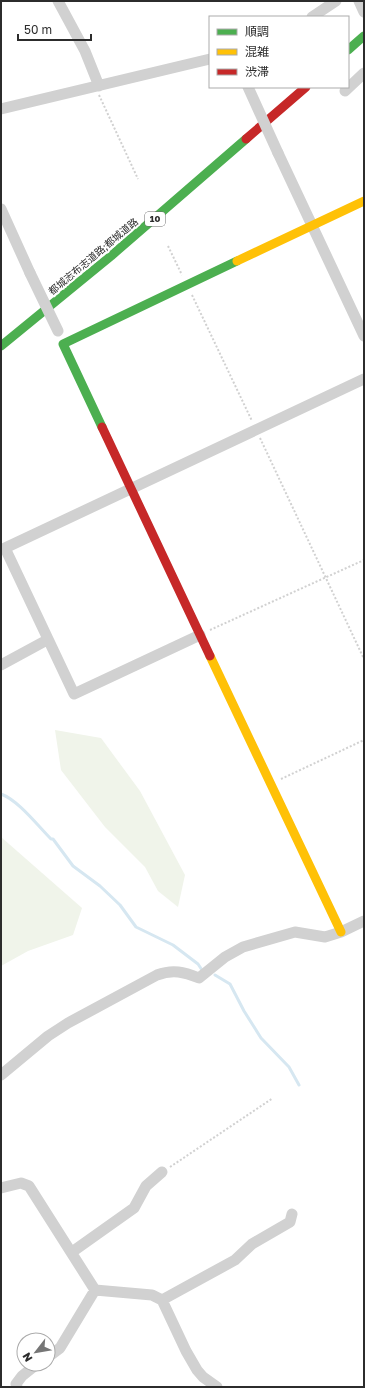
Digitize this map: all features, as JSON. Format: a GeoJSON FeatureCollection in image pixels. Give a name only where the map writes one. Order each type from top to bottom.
{"type":"FeatureCollection","features":[{"type":"Feature","properties":{"kind":"main road"},"geometry":{"type":"LineString","coordinates":[[349,49],[364,36]]}},
{"type":"Feature","properties":{"kind":"main road","name":"都城志布志道路;都城道路"},"geometry":{"type":"LineString","coordinates":[[1,346],[111,256],[305,88]]}},
{"type":"Feature","properties":{"kind":"main road"},"geometry":{"type":"LineString","coordinates":[[341,932],[63,344],[364,201]]}},
{"type":"Feature","properties":{"kind":"street"},"geometry":{"type":"LineString","coordinates":[[58,1],[87,56],[97,86]]}},
{"type":"Feature","properties":{"kind":"street"},"geometry":{"type":"LineString","coordinates":[[314,16],[336,1]]}},
{"type":"Feature","properties":{"kind":"street"},"geometry":{"type":"LineString","coordinates":[[359,1],[364,12]]}},
{"type":"Feature","properties":{"kind":"street"},"geometry":{"type":"LineString","coordinates":[[1,109],[209,59]]}},
{"type":"Feature","properties":{"kind":"street"},"geometry":{"type":"LineString","coordinates":[[349,87],[364,73]]}},
{"type":"Feature","properties":{"kind":"street"},"geometry":{"type":"LineString","coordinates":[[248,88],[364,336]]}},
{"type":"Feature","properties":{"kind":"street"},"geometry":{"type":"LineString","coordinates":[[345,91],[348,88]]}},
{"type":"Feature","properties":{"kind":"street"},"geometry":{"type":"LineString","coordinates":[[1,209],[63,344]]}},
{"type":"Feature","properties":{"kind":"street"},"geometry":{"type":"LineString","coordinates":[[200,635],[74,694],[47,640],[5,548],[364,380]]}},
{"type":"Feature","properties":{"kind":"street"},"geometry":{"type":"LineString","coordinates":[[1,665],[47,640]]}},
{"type":"Feature","properties":{"kind":"street"},"geometry":{"type":"LineString","coordinates":[[1,1075],[48,1036],[68,1023],[157,975],[167,972],[183,972],[199,978],[225,957],[249,945],[295,932],[325,937],[341,932],[364,921]]}},
{"type":"Feature","properties":{"kind":"street"},"geometry":{"type":"LineString","coordinates":[[72,1252],[134,1208],[146,1186],[162,1172]]}},
{"type":"Feature","properties":{"kind":"street"},"geometry":{"type":"LineString","coordinates":[[1,1188],[21,1183],[29,1186],[95,1290]]}},
{"type":"Feature","properties":{"kind":"street"},"geometry":{"type":"LineString","coordinates":[[162,1300],[235,1260],[252,1244],[290,1222],[292,1214]]}},
{"type":"Feature","properties":{"kind":"street"},"geometry":{"type":"LineString","coordinates":[[95,1290],[152,1295],[162,1300],[186,1351],[197,1370],[203,1377],[217,1387]]}},
{"type":"Feature","properties":{"kind":"street"},"geometry":{"type":"LineString","coordinates":[[56,1351],[60,1348],[95,1290]]}},
{"type":"Feature","properties":{"kind":"street"},"geometry":{"type":"LineString","coordinates":[[17,1387],[16,1384],[27,1372]]}},
{"type":"Feature","properties":{"kind":"path"},"geometry":{"type":"LineString","coordinates":[[97,86],[138,179]]}},
{"type":"Feature","properties":{"kind":"path"},"geometry":{"type":"LineString","coordinates":[[168,246],[364,659]]}},
{"type":"Feature","properties":{"kind":"path"},"geometry":{"type":"LineString","coordinates":[[200,635],[364,560]]}},
{"type":"Feature","properties":{"kind":"path"},"geometry":{"type":"LineString","coordinates":[[271,783],[364,740]]}},
{"type":"Feature","properties":{"kind":"path"},"geometry":{"type":"LineString","coordinates":[[162,1172],[273,1098]]}},
{"type":"Feature","properties":{"kind":"shaded area"},"geometry":{"type":"Polygon","coordinates":[[[55,730],[101,738],[140,791],[185,875],[178,907],[158,891],[145,867],[105,827],[61,770],[55,730]]]}},
{"type":"Feature","properties":{"kind":"shaded area"},"geometry":{"type":"Polygon","coordinates":[[[1,837],[82,908],[73,935],[28,951],[1,966],[1,837]]]}},
{"type":"Feature","properties":{"kind":"waterway"},"geometry":{"type":"LineString","coordinates":[[1,794],[21,807],[51,839],[53,839],[73,866],[100,886],[120,905],[136,927],[173,945],[198,964],[202,970]]}},
{"type":"Feature","properties":{"kind":"waterway"},"geometry":{"type":"LineString","coordinates":[[215,975],[230,984],[244,1011],[261,1038],[289,1067],[299,1085]]}},
{"type":"Feature","properties":{"kind":"traffic: fast"},"geometry":{"type":"LineString","coordinates":[[349,49],[364,36]]}},
{"type":"Feature","properties":{"kind":"traffic: fast"},"geometry":{"type":"LineString","coordinates":[[1,346],[111,256],[246,139]]}},
{"type":"Feature","properties":{"kind":"traffic: fast"},"geometry":{"type":"LineString","coordinates":[[102,427],[63,344],[237,261]]}},
{"type":"Feature","properties":{"kind":"traffic: slow"},"geometry":{"type":"LineString","coordinates":[[237,261],[364,201]]}},
{"type":"Feature","properties":{"kind":"traffic: slow"},"geometry":{"type":"LineString","coordinates":[[210,656],[341,932]]}},
{"type":"Feature","properties":{"kind":"traffic: jam"},"geometry":{"type":"LineString","coordinates":[[246,139],[305,88]]}},
{"type":"Feature","properties":{"kind":"traffic: jam"},"geometry":{"type":"LineString","coordinates":[[102,427],[210,656]]}}]}
